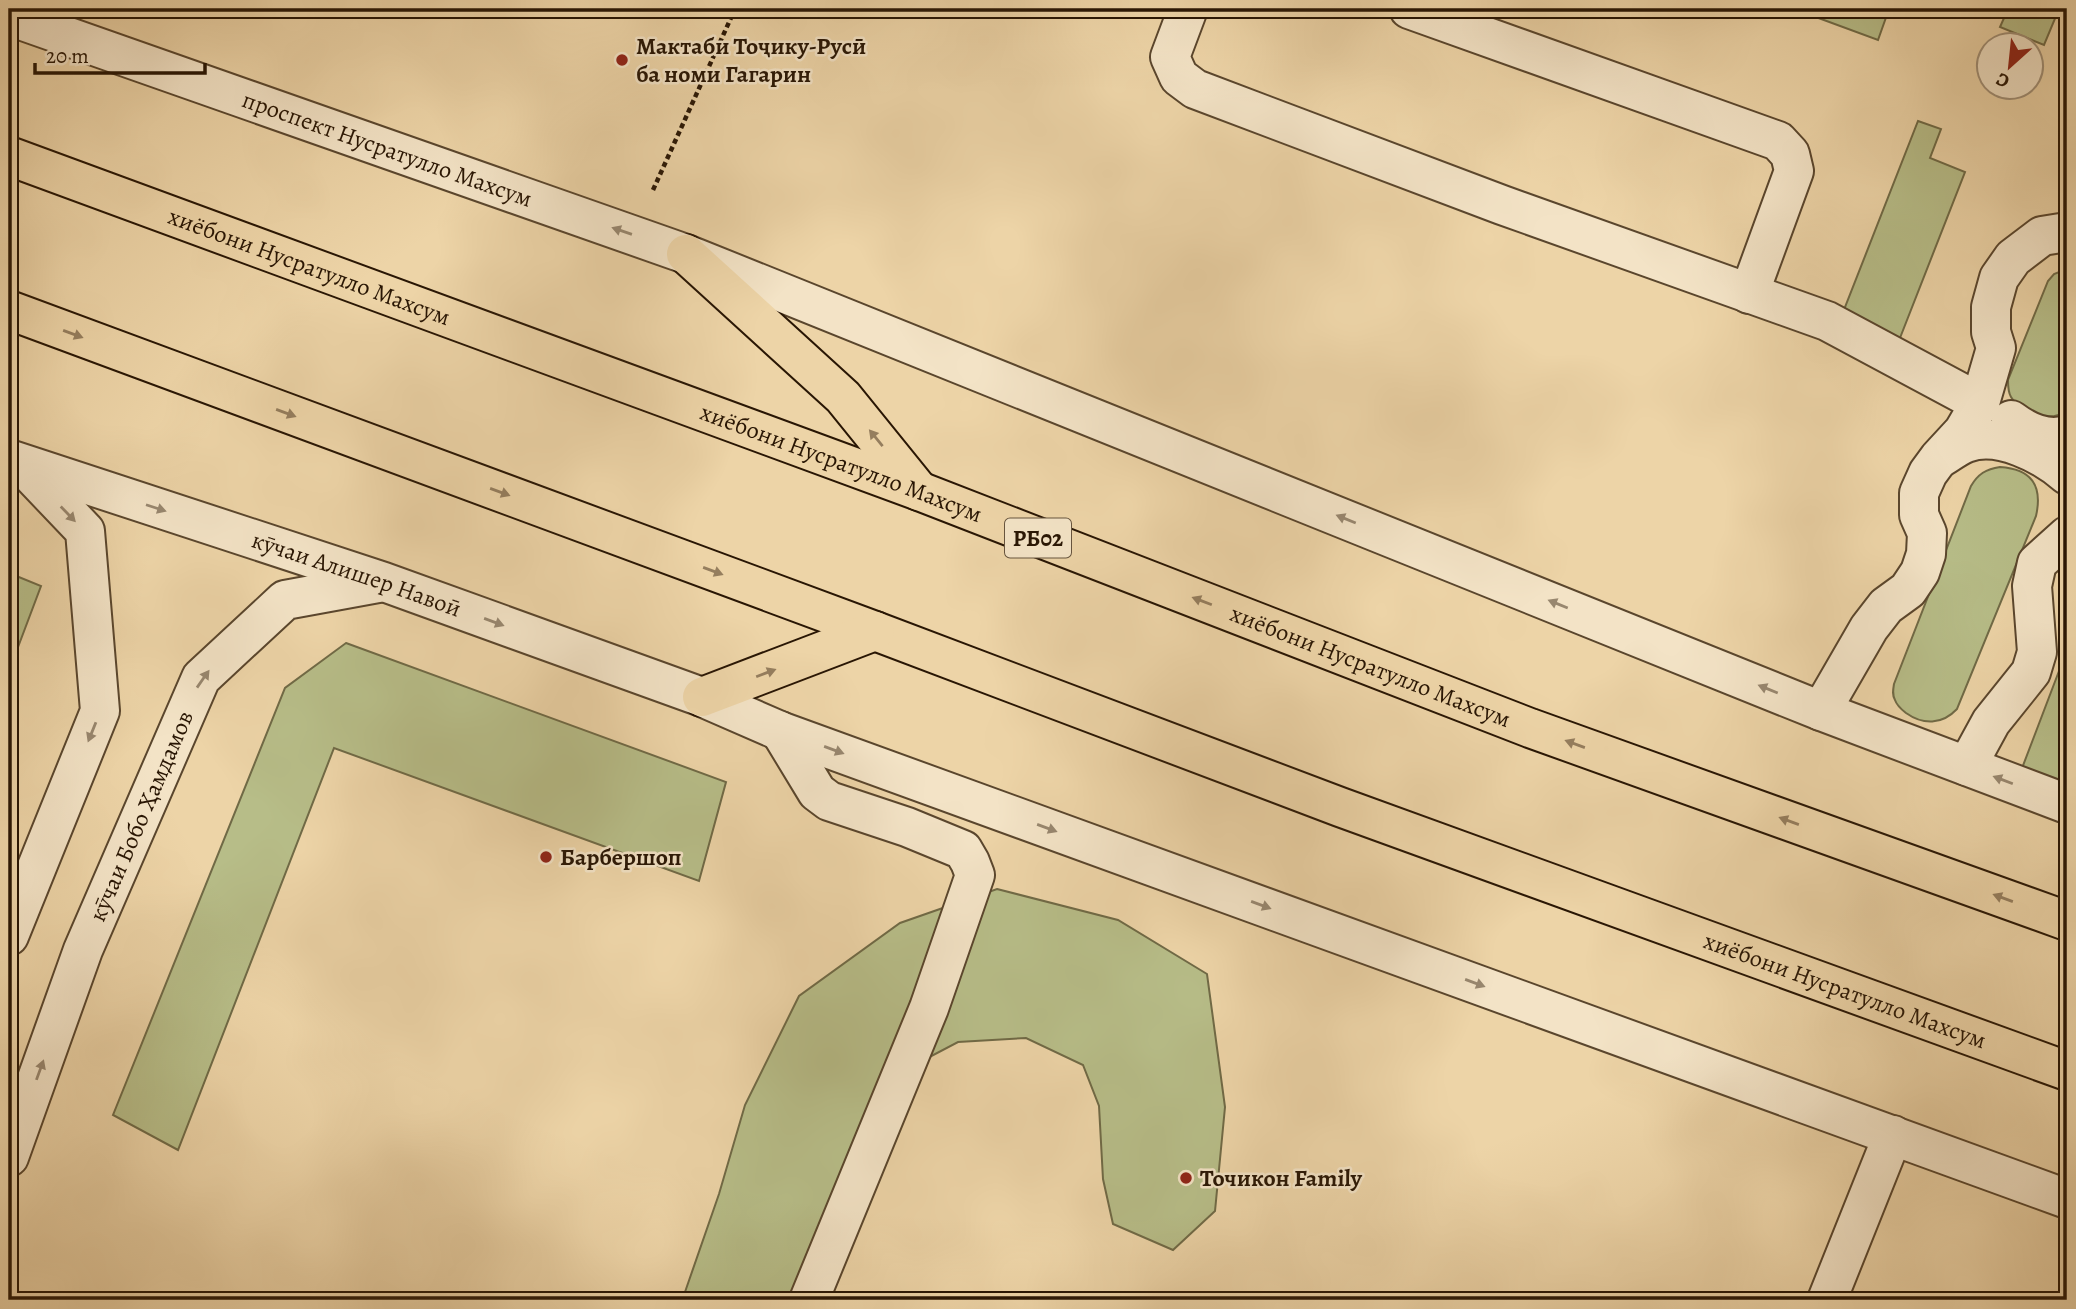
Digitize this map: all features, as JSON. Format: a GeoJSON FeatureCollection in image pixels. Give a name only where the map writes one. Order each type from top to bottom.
{"type":"FeatureCollection","features":[{"type":"Feature","properties":{"kind":"highway","name":"хиёбони Нусратулло Махсум"},"geometry":{"type":"LineString","coordinates":[[9,156],[919,491],[1530,728],[2067,921]]}},
{"type":"Feature","properties":{"kind":"highway"},"geometry":{"type":"LineString","coordinates":[[686,254],[843,397],[919,491]]}},
{"type":"Feature","properties":{"kind":"highway","name":"хиёбони Нусратулло Махсум"},"geometry":{"type":"LineString","coordinates":[[9,310],[875,631],[1340,807],[2067,1071]]}},
{"type":"Feature","properties":{"kind":"highway"},"geometry":{"type":"LineString","coordinates":[[702,697],[875,631]]}},
{"type":"Feature","properties":{"kind":"street"},"geometry":{"type":"LineString","coordinates":[[1188,9],[1170,57],[1179,77],[1195,89],[1502,205],[1826,321],[1984,393],[1992,398],[2005,417],[2025,430],[2042,435],[2067,435]]}},
{"type":"Feature","properties":{"kind":"street"},"geometry":{"type":"LineString","coordinates":[[1409,9],[1778,141],[1790,154],[1794,171],[1749,294]]}},
{"type":"Feature","properties":{"kind":"street","name":"проспект Нусратулло Махсум"},"geometry":{"type":"LineString","coordinates":[[9,16],[686,254],[1821,711],[2067,804]]}},
{"type":"Feature","properties":{"kind":"street"},"geometry":{"type":"LineString","coordinates":[[1821,711],[1869,628],[1886,606],[1908,590],[1920,572],[1926,554],[1927,533],[1919,515],[1919,493],[1939,458],[1963,432],[1984,393],[1996,348],[1991,332],[1991,307],[1998,278],[2013,258],[2042,236],[2067,232]]}},
{"type":"Feature","properties":{"kind":"street"},"geometry":{"type":"LineString","coordinates":[[1939,458],[1967,443],[1986,440],[2010,443],[2058,467],[2067,475]]}},
{"type":"Feature","properties":{"kind":"street"},"geometry":{"type":"LineString","coordinates":[[9,936],[100,711],[85,531],[15,462]]}},
{"type":"Feature","properties":{"kind":"street","name":"кӯчаи Алишер Навоӣ"},"geometry":{"type":"LineString","coordinates":[[15,462],[384,582],[702,697],[780,731],[2067,1199]]}},
{"type":"Feature","properties":{"kind":"street"},"geometry":{"type":"LineString","coordinates":[[1967,766],[1991,722],[2031,672],[2037,652],[2032,586],[2037,563],[2067,536]]}},
{"type":"Feature","properties":{"kind":"street","name":"кӯчаи Бобо Ҳамдамов"},"geometry":{"type":"LineString","coordinates":[[9,1157],[83,950],[201,678],[285,600],[384,582]]}},
{"type":"Feature","properties":{"kind":"street"},"geometry":{"type":"LineString","coordinates":[[780,731],[817,792],[829,801],[907,827],[963,850],[975,875],[929,1008],[809,1300]]}},
{"type":"Feature","properties":{"kind":"street"},"geometry":{"type":"LineString","coordinates":[[1826,1300],[1893,1135]]}},
{"type":"Feature","properties":{"kind":"path"},"geometry":{"type":"LineString","coordinates":[[632,235],[735,9]]}},
{"type":"Feature","properties":{"kind":"green space"},"geometry":{"type":"Polygon","coordinates":[[[1794,9],[1889,9],[1878,40],[1794,9]]]}},
{"type":"Feature","properties":{"kind":"green space"},"geometry":{"type":"Polygon","coordinates":[[[2008,9],[2059,9],[2044,45],[2044,32],[2012,32],[2000,27],[2008,9]]]}},
{"type":"Feature","properties":{"kind":"green space"},"geometry":{"type":"Polygon","coordinates":[[[1918,121],[1941,129],[1930,158],[1965,172],[1898,343],[1840,320],[1918,121]]]}},
{"type":"Feature","properties":{"kind":"green space"},"geometry":{"type":"Polygon","coordinates":[[[2067,269],[2067,410],[2053,416],[2037,415],[2022,408],[2011,397],[2008,380],[2048,281],[2054,274],[2067,269]]]}},
{"type":"Feature","properties":{"kind":"green space"},"geometry":{"type":"Polygon","coordinates":[[[2000,467],[2020,471],[2032,481],[2038,496],[2036,516],[1957,709],[1939,720],[1919,720],[1898,706],[1893,696],[1894,684],[1971,486],[1983,473],[2000,467]]]}},
{"type":"Feature","properties":{"kind":"green space"},"geometry":{"type":"Polygon","coordinates":[[[9,573],[41,586],[9,671],[9,573]]]}},
{"type":"Feature","properties":{"kind":"green space"},"geometry":{"type":"Polygon","coordinates":[[[346,643],[726,782],[699,881],[334,748],[178,1150],[113,1115],[285,688],[346,643]]]}},
{"type":"Feature","properties":{"kind":"green space"},"geometry":{"type":"Polygon","coordinates":[[[2067,650],[2067,803],[2016,784],[2067,650]]]}},
{"type":"Feature","properties":{"kind":"green space"},"geometry":{"type":"Polygon","coordinates":[[[997,889],[1118,920],[1207,974],[1225,1107],[1215,1211],[1173,1250],[1113,1224],[1103,1179],[1099,1106],[1083,1065],[1026,1038],[958,1042],[918,1063],[799,1300],[709,1300],[685,1292],[719,1194],[745,1105],[799,996],[900,923],[997,889]]]}},
{"type":"Feature","properties":{"kind":"place","name":"Мактаби Тоҷику-Русӣ ба номи Гагарин"},"geometry":{"type":"Point","coordinates":[622,60]}},
{"type":"Feature","properties":{"kind":"place","name":"Барбершоп"},"geometry":{"type":"Point","coordinates":[546,857]}},
{"type":"Feature","properties":{"kind":"place","name":"Точикон Family"},"geometry":{"type":"Point","coordinates":[1186,1178]}}]}
